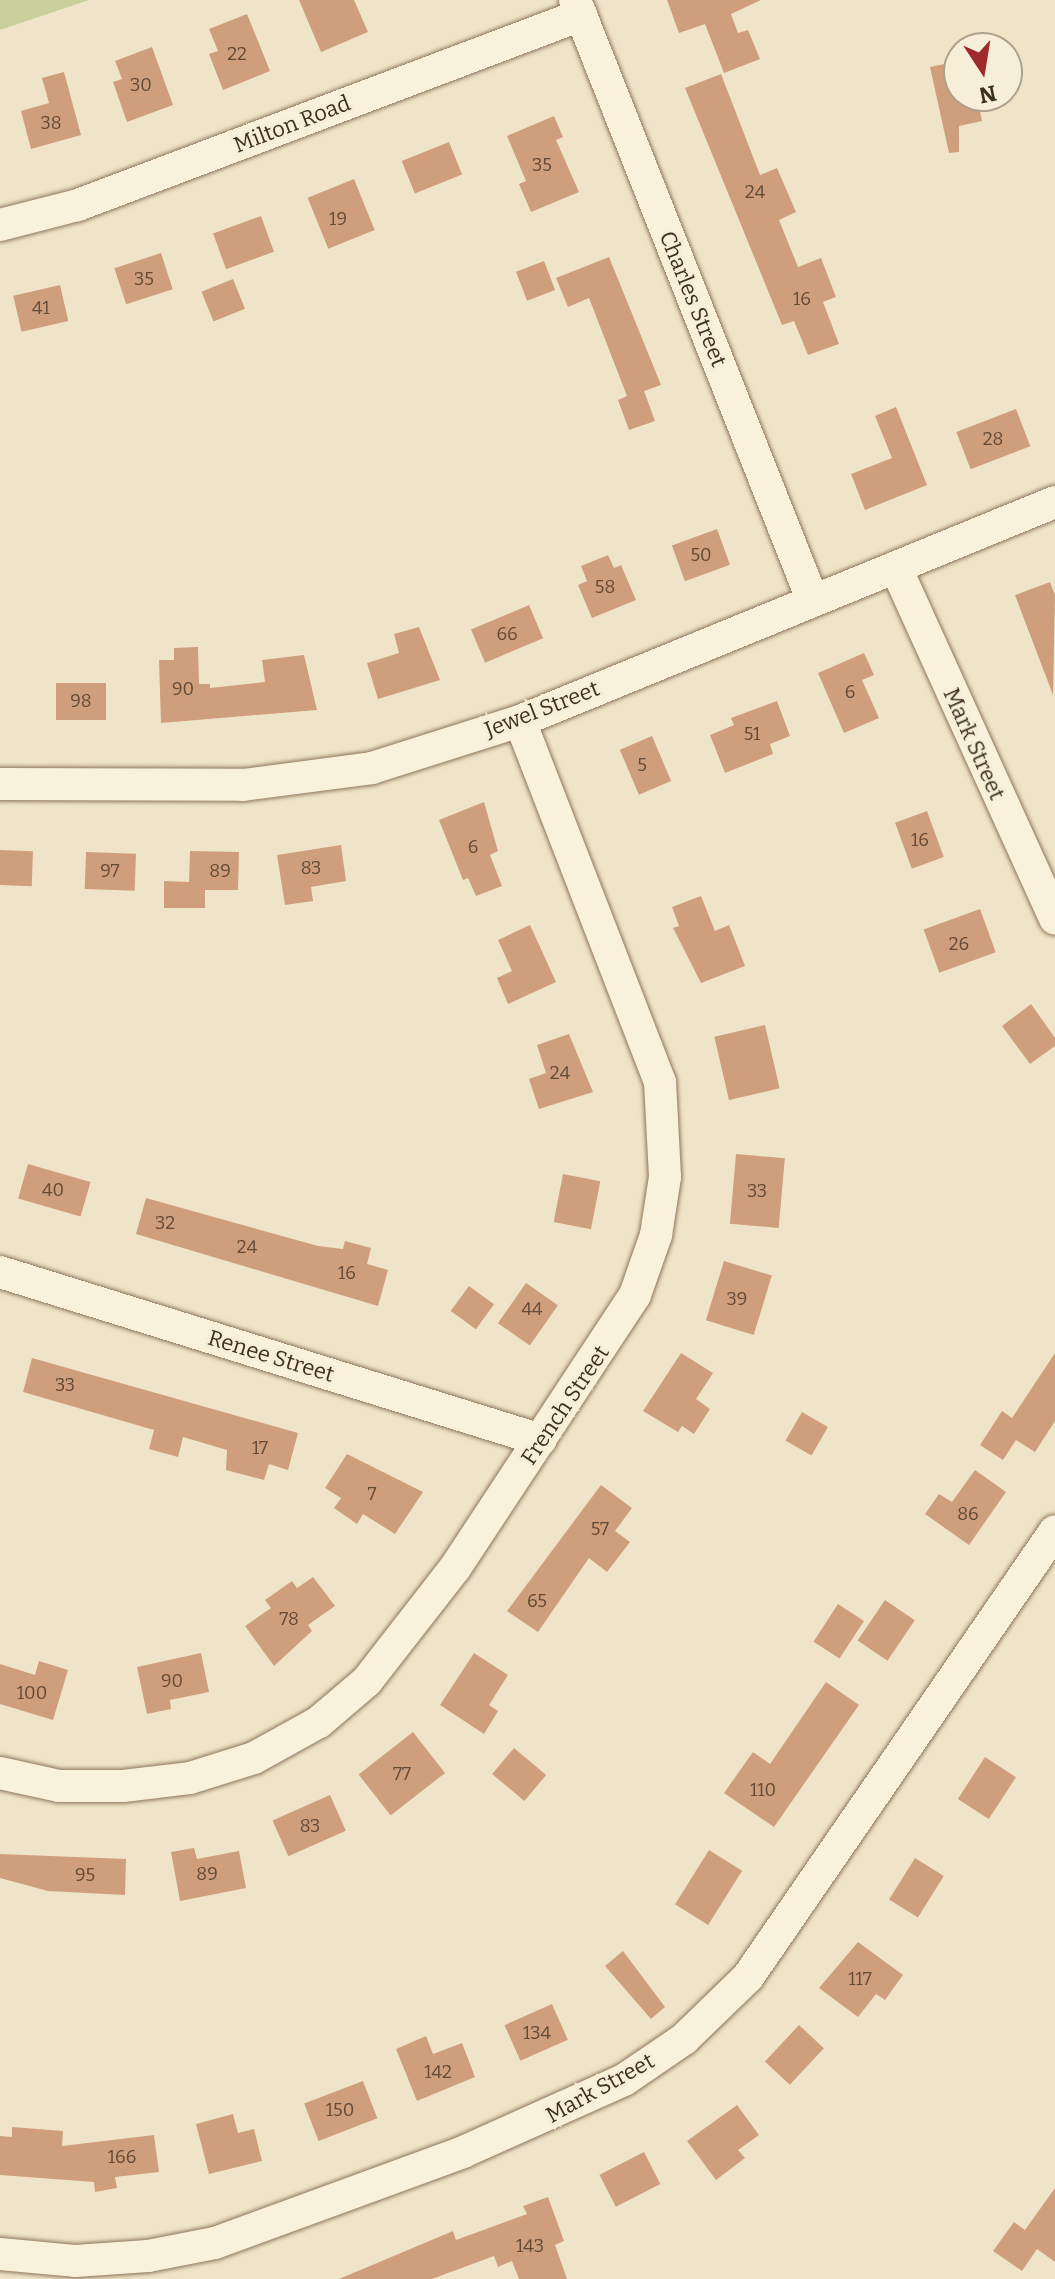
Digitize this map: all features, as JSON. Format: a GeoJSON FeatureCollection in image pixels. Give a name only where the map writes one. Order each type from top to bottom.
{"type":"FeatureCollection","features":[{"type":"Feature","properties":{"kind":"street","name":"Milton Road"},"geometry":{"type":"LineString","coordinates":[[0,225],[78,205],[578,8]]}},
{"type":"Feature","properties":{"kind":"street","name":"Charles Street"},"geometry":{"type":"LineString","coordinates":[[578,8],[812,599]]}},
{"type":"Feature","properties":{"kind":"street","name":"Jewel Street"},"geometry":{"type":"LineString","coordinates":[[0,784],[188,786],[297,780],[372,768],[520,721],[1055,502]]}},
{"type":"Feature","properties":{"kind":"street","name":"Mark Street"},"geometry":{"type":"LineString","coordinates":[[896,568],[1055,919]]}},
{"type":"Feature","properties":{"kind":"street","name":"French Street"},"geometry":{"type":"LineString","coordinates":[[0,1773],[59,1786],[123,1786],[190,1778],[254,1758],[319,1722],[367,1681],[413,1624],[541,1440],[635,1295],[656,1235],[665,1177],[664,1118],[655,1068],[520,721]]}},
{"type":"Feature","properties":{"kind":"street","name":"Renee Street"},"geometry":{"type":"LineString","coordinates":[[0,1272],[541,1440]]}},
{"type":"Feature","properties":{"kind":"street","name":"Mark Street"},"geometry":{"type":"LineString","coordinates":[[0,2254],[75,2261],[148,2256],[215,2243],[547,2119],[636,2072],[684,2039],[748,1977],[1055,1531]]}},
{"type":"Feature","properties":{"kind":"green space"},"geometry":{"type":"Polygon","coordinates":[[[0,0],[89,0],[0,30],[0,0]]]}},
{"type":"Feature","properties":{"kind":"building"},"geometry":{"type":"Polygon","coordinates":[[[299,0],[354,0],[368,32],[321,52],[299,0]]]}},
{"type":"Feature","properties":{"kind":"building"},"geometry":{"type":"Polygon","coordinates":[[[667,0],[761,0],[731,14],[738,33],[748,30],[760,59],[724,73],[705,24],[679,33],[667,0]]]}},
{"type":"Feature","properties":{"kind":"building"},"geometry":{"type":"Polygon","coordinates":[[[247,14],[270,71],[223,90],[209,54],[218,51],[209,29],[247,14]]]}},
{"type":"Feature","properties":{"kind":"building"},"geometry":{"type":"Polygon","coordinates":[[[152,47],[173,105],[127,122],[113,82],[122,79],[115,61],[152,47]]]}},
{"type":"Feature","properties":{"kind":"building"},"geometry":{"type":"Polygon","coordinates":[[[943,64],[943,112],[980,112],[982,121],[959,126],[959,152],[949,153],[930,67],[943,64]]]}},
{"type":"Feature","properties":{"kind":"building"},"geometry":{"type":"Polygon","coordinates":[[[64,72],[81,135],[31,149],[21,111],[49,103],[42,78],[64,72]]]}},
{"type":"Feature","properties":{"kind":"building"},"geometry":{"type":"Polygon","coordinates":[[[721,74],[760,175],[777,168],[796,212],[779,220],[798,267],[821,258],[836,297],[823,302],[839,344],[808,355],[794,321],[782,325],[685,88],[721,74]]]}},
{"type":"Feature","properties":{"kind":"building"},"geometry":{"type":"Polygon","coordinates":[[[554,116],[563,137],[556,140],[579,192],[531,212],[519,184],[526,181],[507,136],[554,116]]]}},
{"type":"Feature","properties":{"kind":"building"},"geometry":{"type":"Polygon","coordinates":[[[449,142],[462,174],[415,194],[402,161],[449,142]]]}},
{"type":"Feature","properties":{"kind":"building"},"geometry":{"type":"Polygon","coordinates":[[[354,179],[375,230],[328,249],[308,198],[354,179]]]}},
{"type":"Feature","properties":{"kind":"building"},"geometry":{"type":"Polygon","coordinates":[[[261,216],[274,252],[226,269],[213,233],[261,216]]]}},
{"type":"Feature","properties":{"kind":"building"},"geometry":{"type":"Polygon","coordinates":[[[161,253],[173,289],[126,304],[114,268],[161,253]]]}},
{"type":"Feature","properties":{"kind":"building"},"geometry":{"type":"Polygon","coordinates":[[[609,257],[661,385],[644,391],[655,421],[629,430],[618,400],[627,396],[589,298],[568,307],[556,278],[609,257]]]}},
{"type":"Feature","properties":{"kind":"building"},"geometry":{"type":"Polygon","coordinates":[[[544,261],[555,290],[527,301],[516,272],[544,261]]]}},
{"type":"Feature","properties":{"kind":"building"},"geometry":{"type":"Polygon","coordinates":[[[233,279],[245,309],[213,321],[201,292],[233,279]]]}},
{"type":"Feature","properties":{"kind":"building"},"geometry":{"type":"Polygon","coordinates":[[[60,285],[68,321],[22,332],[13,296],[60,285]]]}},
{"type":"Feature","properties":{"kind":"building"},"geometry":{"type":"Polygon","coordinates":[[[896,407],[927,485],[865,510],[851,474],[892,458],[875,416],[896,407]]]}},
{"type":"Feature","properties":{"kind":"building"},"geometry":{"type":"Polygon","coordinates":[[[1016,409],[1030,446],[971,469],[956,432],[1016,409]]]}},
{"type":"Feature","properties":{"kind":"building"},"geometry":{"type":"Polygon","coordinates":[[[717,529],[730,565],[685,581],[672,545],[717,529]]]}},
{"type":"Feature","properties":{"kind":"building"},"geometry":{"type":"Polygon","coordinates":[[[608,555],[614,568],[621,565],[636,600],[592,618],[578,585],[587,581],[581,566],[608,555]]]}},
{"type":"Feature","properties":{"kind":"building"},"geometry":{"type":"Polygon","coordinates":[[[1050,582],[1055,595],[1053,695],[1015,595],[1050,582]]]}},
{"type":"Feature","properties":{"kind":"building"},"geometry":{"type":"Polygon","coordinates":[[[529,605],[543,638],[485,663],[471,630],[529,605]]]}},
{"type":"Feature","properties":{"kind":"building"},"geometry":{"type":"Polygon","coordinates":[[[419,627],[440,680],[378,699],[367,663],[399,653],[394,634],[419,627]]]}},
{"type":"Feature","properties":{"kind":"building"},"geometry":{"type":"Polygon","coordinates":[[[198,647],[199,684],[210,684],[210,688],[265,682],[262,660],[304,655],[317,710],[161,723],[159,660],[174,660],[174,648],[198,647]]]}},
{"type":"Feature","properties":{"kind":"building"},"geometry":{"type":"Polygon","coordinates":[[[864,653],[874,675],[862,680],[879,718],[844,733],[818,673],[864,653]]]}},
{"type":"Feature","properties":{"kind":"building"},"geometry":{"type":"Polygon","coordinates":[[[56,683],[106,683],[106,720],[56,720],[56,683]]]}},
{"type":"Feature","properties":{"kind":"building"},"geometry":{"type":"Polygon","coordinates":[[[777,701],[790,736],[770,744],[773,754],[725,773],[710,735],[734,725],[731,718],[777,701]]]}},
{"type":"Feature","properties":{"kind":"building"},"geometry":{"type":"Polygon","coordinates":[[[652,736],[671,781],[639,795],[620,750],[652,736]]]}},
{"type":"Feature","properties":{"kind":"building"},"geometry":{"type":"Polygon","coordinates":[[[484,802],[498,851],[490,855],[502,886],[476,896],[468,878],[463,880],[439,820],[484,802]]]}},
{"type":"Feature","properties":{"kind":"building"},"geometry":{"type":"Polygon","coordinates":[[[927,811],[944,857],[912,869],[895,823],[927,811]]]}},
{"type":"Feature","properties":{"kind":"building"},"geometry":{"type":"Polygon","coordinates":[[[341,845],[346,881],[311,887],[313,901],[285,905],[277,855],[341,845]]]}},
{"type":"Feature","properties":{"kind":"building"},"geometry":{"type":"Polygon","coordinates":[[[0,850],[33,851],[32,886],[0,885],[0,850]]]}},
{"type":"Feature","properties":{"kind":"building"},"geometry":{"type":"Polygon","coordinates":[[[190,851],[239,852],[238,890],[205,890],[205,908],[164,908],[164,881],[189,882],[190,851]]]}},
{"type":"Feature","properties":{"kind":"building"},"geometry":{"type":"Polygon","coordinates":[[[86,852],[136,854],[135,891],[85,889],[86,852]]]}},
{"type":"Feature","properties":{"kind":"building"},"geometry":{"type":"Polygon","coordinates":[[[701,896],[715,931],[729,925],[745,966],[701,983],[673,928],[679,926],[672,907],[701,896]]]}},
{"type":"Feature","properties":{"kind":"building"},"geometry":{"type":"Polygon","coordinates":[[[980,909],[996,952],[939,973],[924,930],[980,909]]]}},
{"type":"Feature","properties":{"kind":"building"},"geometry":{"type":"Polygon","coordinates":[[[530,925],[556,982],[508,1004],[497,978],[512,971],[498,940],[530,925]]]}},
{"type":"Feature","properties":{"kind":"building"},"geometry":{"type":"Polygon","coordinates":[[[1031,1004],[1055,1038],[1055,1046],[1030,1064],[1002,1026],[1031,1004]]]}},
{"type":"Feature","properties":{"kind":"building"},"geometry":{"type":"Polygon","coordinates":[[[765,1025],[780,1088],[729,1100],[714,1037],[765,1025]]]}},
{"type":"Feature","properties":{"kind":"building"},"geometry":{"type":"Polygon","coordinates":[[[569,1034],[593,1092],[539,1109],[529,1079],[546,1073],[537,1045],[569,1034]]]}},
{"type":"Feature","properties":{"kind":"building"},"geometry":{"type":"Polygon","coordinates":[[[736,1154],[785,1158],[779,1228],[730,1224],[736,1154]]]}},
{"type":"Feature","properties":{"kind":"building"},"geometry":{"type":"Polygon","coordinates":[[[28,1164],[90,1182],[81,1217],[18,1199],[28,1164]]]}},
{"type":"Feature","properties":{"kind":"building"},"geometry":{"type":"Polygon","coordinates":[[[563,1174],[600,1181],[591,1229],[554,1222],[563,1174]]]}},
{"type":"Feature","properties":{"kind":"building"},"geometry":{"type":"Polygon","coordinates":[[[146,1198],[318,1246],[343,1249],[345,1241],[371,1248],[367,1264],[388,1270],[378,1306],[136,1234],[146,1198]]]}},
{"type":"Feature","properties":{"kind":"building"},"geometry":{"type":"Polygon","coordinates":[[[724,1261],[772,1276],[754,1335],[706,1320],[724,1261]]]}},
{"type":"Feature","properties":{"kind":"building"},"geometry":{"type":"Polygon","coordinates":[[[526,1283],[558,1305],[530,1346],[498,1323],[526,1283]]]}},
{"type":"Feature","properties":{"kind":"building"},"geometry":{"type":"Polygon","coordinates":[[[469,1286],[494,1304],[476,1329],[451,1311],[469,1286]]]}},
{"type":"Feature","properties":{"kind":"building"},"geometry":{"type":"Polygon","coordinates":[[[681,1353],[713,1373],[696,1399],[710,1409],[694,1434],[682,1426],[678,1432],[643,1411],[681,1353]]]}},
{"type":"Feature","properties":{"kind":"building"},"geometry":{"type":"Polygon","coordinates":[[[1055,1353],[1055,1421],[1035,1452],[1016,1440],[1003,1460],[980,1445],[1002,1411],[1012,1418],[1055,1353]]]}},
{"type":"Feature","properties":{"kind":"building"},"geometry":{"type":"Polygon","coordinates":[[[32,1358],[298,1433],[288,1470],[269,1464],[264,1480],[226,1470],[227,1450],[183,1437],[178,1457],[149,1449],[154,1430],[23,1392],[32,1358]]]}},
{"type":"Feature","properties":{"kind":"building"},"geometry":{"type":"Polygon","coordinates":[[[802,1412],[828,1427],[811,1456],[786,1441],[802,1412]]]}},
{"type":"Feature","properties":{"kind":"building"},"geometry":{"type":"Polygon","coordinates":[[[347,1454],[423,1492],[395,1534],[363,1514],[357,1524],[334,1508],[341,1498],[325,1488],[347,1454]]]}},
{"type":"Feature","properties":{"kind":"building"},"geometry":{"type":"Polygon","coordinates":[[[975,1470],[1006,1492],[969,1545],[925,1514],[939,1494],[952,1502],[975,1470]]]}},
{"type":"Feature","properties":{"kind":"building"},"geometry":{"type":"Polygon","coordinates":[[[601,1485],[632,1508],[615,1531],[630,1542],[607,1572],[589,1558],[538,1632],[507,1611],[601,1485]]]}},
{"type":"Feature","properties":{"kind":"building"},"geometry":{"type":"Polygon","coordinates":[[[313,1577],[335,1606],[308,1625],[312,1631],[274,1666],[245,1626],[271,1608],[265,1600],[292,1581],[297,1588],[313,1577]]]}},
{"type":"Feature","properties":{"kind":"building"},"geometry":{"type":"Polygon","coordinates":[[[885,1600],[915,1620],[887,1661],[858,1641],[885,1600]]]}},
{"type":"Feature","properties":{"kind":"building"},"geometry":{"type":"Polygon","coordinates":[[[838,1604],[864,1621],[839,1659],[813,1642],[838,1604]]]}},
{"type":"Feature","properties":{"kind":"building"},"geometry":{"type":"Polygon","coordinates":[[[201,1653],[209,1692],[170,1700],[171,1709],[147,1714],[137,1667],[201,1653]]]}},
{"type":"Feature","properties":{"kind":"building"},"geometry":{"type":"Polygon","coordinates":[[[474,1653],[508,1675],[489,1705],[498,1711],[484,1734],[440,1705],[474,1653]]]}},
{"type":"Feature","properties":{"kind":"building"},"geometry":{"type":"Polygon","coordinates":[[[39,1661],[68,1670],[53,1720],[0,1704],[0,1664],[35,1675],[39,1661]]]}},
{"type":"Feature","properties":{"kind":"building"},"geometry":{"type":"Polygon","coordinates":[[[826,1682],[859,1705],[774,1827],[724,1793],[753,1752],[770,1764],[826,1682]]]}},
{"type":"Feature","properties":{"kind":"building"},"geometry":{"type":"Polygon","coordinates":[[[413,1732],[445,1773],[391,1815],[359,1774],[413,1732]]]}},
{"type":"Feature","properties":{"kind":"building"},"geometry":{"type":"Polygon","coordinates":[[[514,1748],[546,1775],[524,1801],[492,1774],[514,1748]]]}},
{"type":"Feature","properties":{"kind":"building"},"geometry":{"type":"Polygon","coordinates":[[[985,1757],[1016,1777],[989,1819],[958,1799],[985,1757]]]}},
{"type":"Feature","properties":{"kind":"building"},"geometry":{"type":"Polygon","coordinates":[[[330,1795],[346,1831],[288,1856],[272,1821],[330,1795]]]}},
{"type":"Feature","properties":{"kind":"building"},"geometry":{"type":"Polygon","coordinates":[[[194,1848],[197,1859],[239,1851],[246,1888],[180,1901],[171,1852],[194,1848]]]}},
{"type":"Feature","properties":{"kind":"building"},"geometry":{"type":"Polygon","coordinates":[[[709,1850],[742,1871],[708,1925],[675,1904],[709,1850]]]}},
{"type":"Feature","properties":{"kind":"building"},"geometry":{"type":"Polygon","coordinates":[[[0,1854],[126,1859],[125,1895],[48,1891],[0,1878],[0,1854]]]}},
{"type":"Feature","properties":{"kind":"building"},"geometry":{"type":"Polygon","coordinates":[[[915,1858],[944,1876],[918,1918],[889,1900],[915,1858]]]}},
{"type":"Feature","properties":{"kind":"building"},"geometry":{"type":"Polygon","coordinates":[[[858,1942],[903,1975],[885,2000],[876,1994],[858,2017],[819,1988],[858,1942]]]}},
{"type":"Feature","properties":{"kind":"building"},"geometry":{"type":"Polygon","coordinates":[[[623,1951],[665,2007],[651,2019],[605,1966],[623,1951]]]}},
{"type":"Feature","properties":{"kind":"building"},"geometry":{"type":"Polygon","coordinates":[[[552,2004],[568,2040],[520,2061],[504,2025],[552,2004]]]}},
{"type":"Feature","properties":{"kind":"building"},"geometry":{"type":"Polygon","coordinates":[[[799,2025],[824,2048],[790,2085],[765,2062],[799,2025]]]}},
{"type":"Feature","properties":{"kind":"building"},"geometry":{"type":"Polygon","coordinates":[[[426,2036],[433,2054],[462,2043],[475,2077],[417,2101],[396,2049],[426,2036]]]}},
{"type":"Feature","properties":{"kind":"building"},"geometry":{"type":"Polygon","coordinates":[[[363,2081],[377,2118],[319,2141],[304,2104],[363,2081]]]}},
{"type":"Feature","properties":{"kind":"building"},"geometry":{"type":"Polygon","coordinates":[[[737,2105],[759,2135],[738,2150],[745,2158],[716,2180],[687,2141],[737,2105]]]}},
{"type":"Feature","properties":{"kind":"building"},"geometry":{"type":"Polygon","coordinates":[[[233,2114],[238,2133],[254,2129],[262,2161],[209,2174],[196,2124],[233,2114]]]}},
{"type":"Feature","properties":{"kind":"building"},"geometry":{"type":"Polygon","coordinates":[[[12,2127],[63,2131],[62,2146],[154,2135],[159,2172],[115,2177],[117,2188],[95,2192],[94,2182],[0,2175],[0,2136],[12,2137],[12,2127]]]}},
{"type":"Feature","properties":{"kind":"building"},"geometry":{"type":"Polygon","coordinates":[[[644,2152],[660,2184],[616,2207],[599,2175],[644,2152]]]}},
{"type":"Feature","properties":{"kind":"building"},"geometry":{"type":"Polygon","coordinates":[[[1055,2188],[1055,2262],[1037,2249],[1022,2271],[993,2251],[1014,2222],[1025,2230],[1055,2188]]]}},
{"type":"Feature","properties":{"kind":"building"},"geometry":{"type":"Polygon","coordinates":[[[548,2197],[564,2241],[555,2245],[567,2279],[519,2279],[512,2261],[498,2267],[494,2256],[432,2279],[339,2279],[453,2231],[456,2240],[527,2214],[523,2206],[548,2197]]]}}]}
